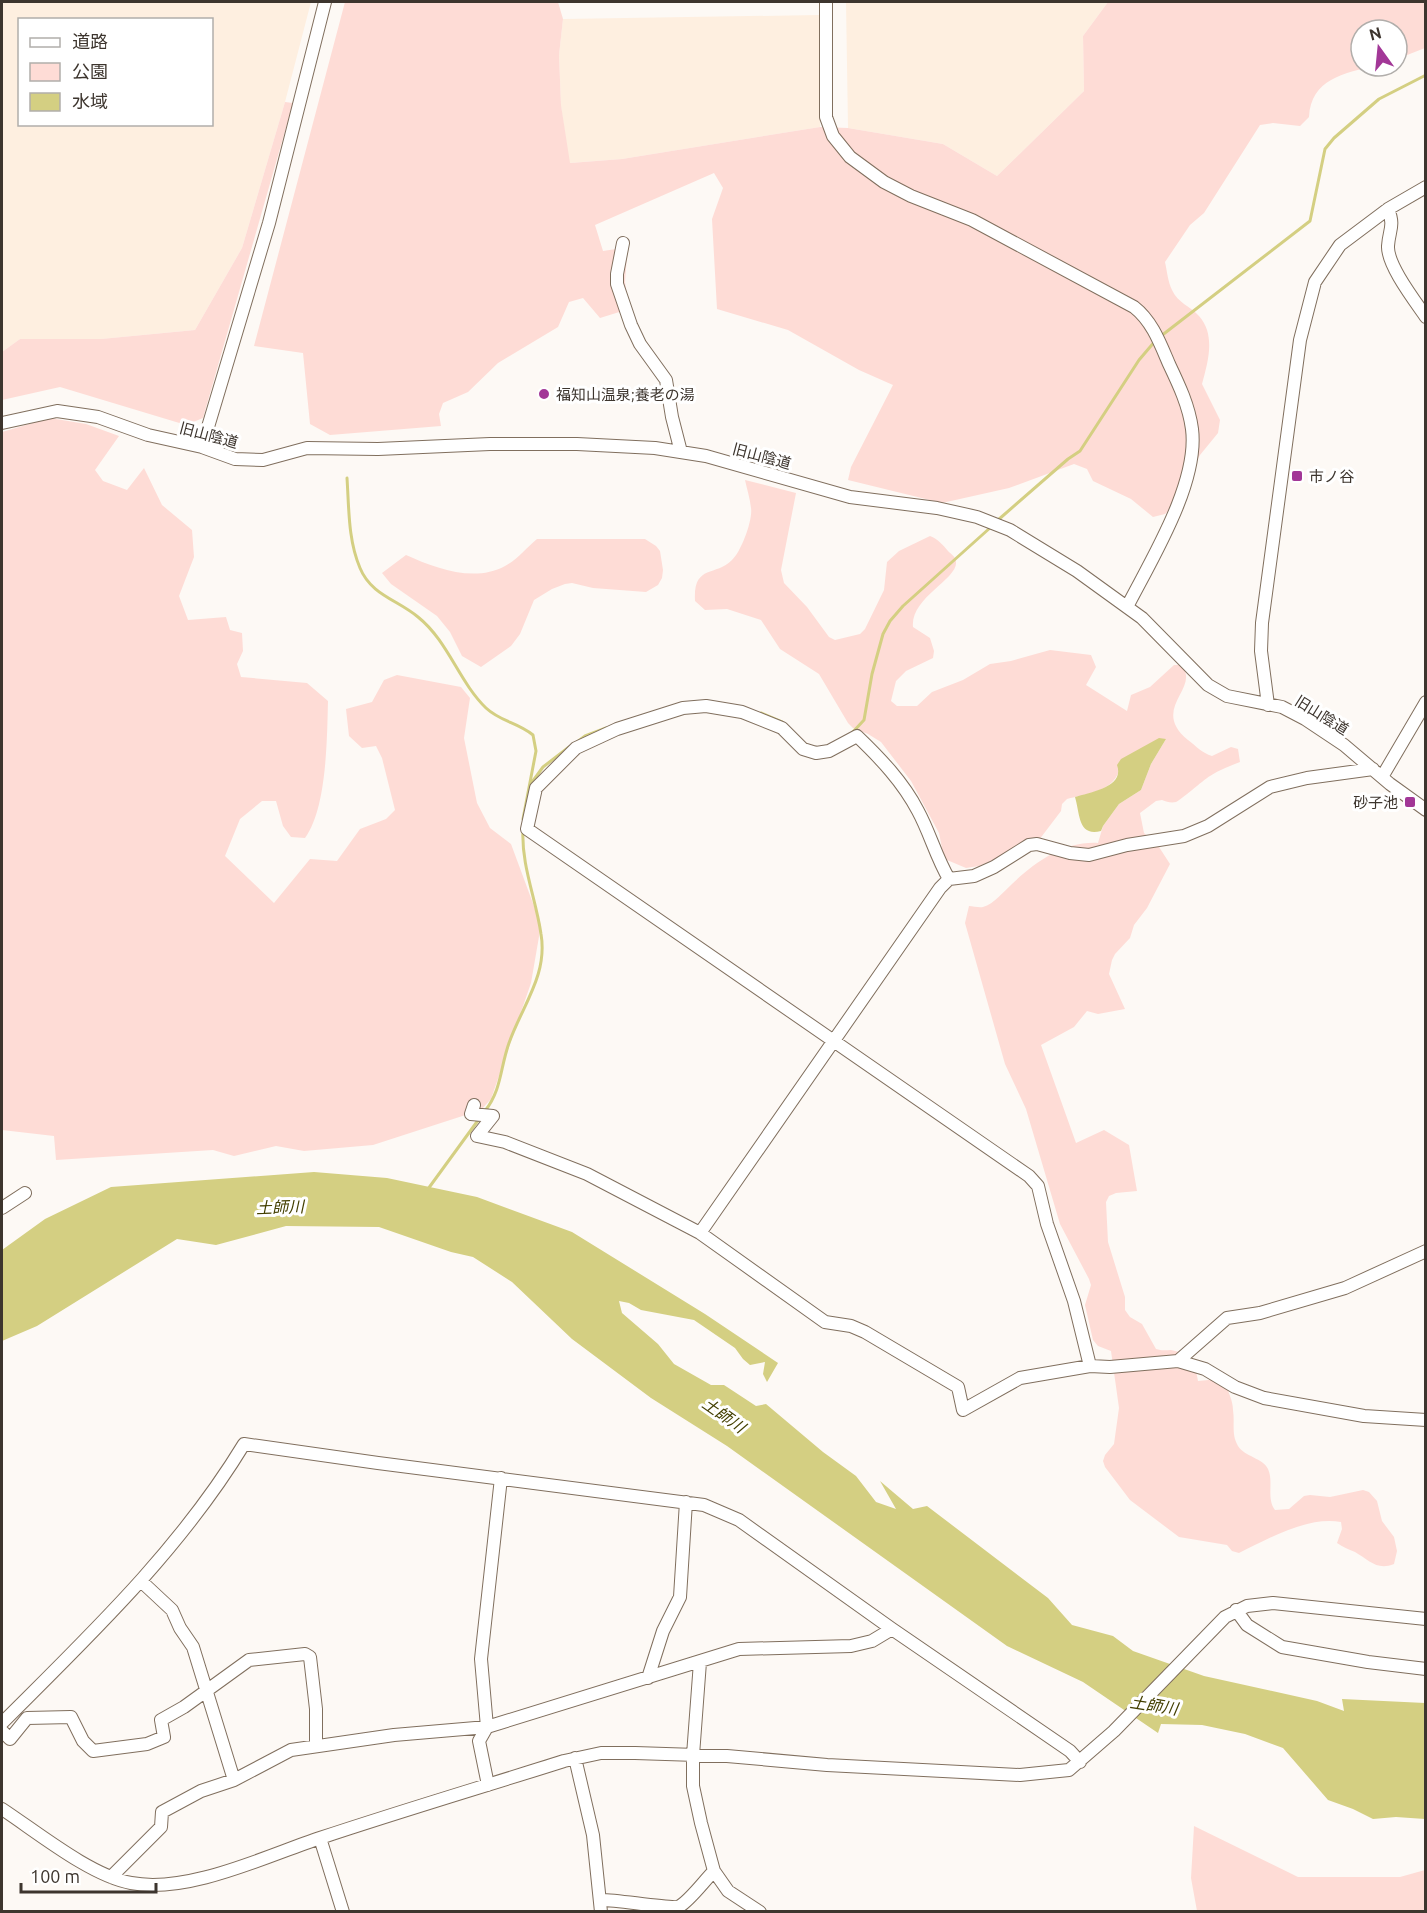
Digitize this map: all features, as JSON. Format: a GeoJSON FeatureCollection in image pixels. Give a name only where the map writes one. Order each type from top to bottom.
{"type":"FeatureCollection","features":[{"type":"Feature","properties":{"kind":"street"},"geometry":{"type":"LineString","coordinates":[[202,447],[268,223],[324,2]]}},
{"type":"Feature","properties":{"kind":"street"},"geometry":{"type":"LineString","coordinates":[[826,2],[826,117],[833,136],[850,157],[884,182],[911,196],[972,220],[1134,307],[1144,315],[1154,332],[1185,402],[1192,430],[1191,450],[1186,480],[1176,511],[1127,607]]}},
{"type":"Feature","properties":{"kind":"street"},"geometry":{"type":"LineString","coordinates":[[1268,705],[1261,651],[1262,623],[1300,340],[1315,282],[1340,245],[1389,209],[1425,187]]}},
{"type":"Feature","properties":{"kind":"street"},"geometry":{"type":"LineString","coordinates":[[1389,209],[1393,221],[1388,248],[1399,278],[1425,317]]}},
{"type":"Feature","properties":{"kind":"street"},"geometry":{"type":"LineString","coordinates":[[623,243],[617,284],[640,344],[666,380],[681,452]]}},
{"type":"Feature","properties":{"kind":"street","name":"旧山陰道"},"geometry":{"type":"LineString","coordinates":[[2,423],[57,411],[98,417],[148,435],[202,447],[235,459],[263,460],[307,448],[378,449],[490,444],[577,444],[655,448],[706,456],[850,497],[937,508],[977,517],[1010,530],[1077,571],[1127,607],[1142,618],[1208,685],[1227,696],[1282,707],[1305,719],[1344,745],[1425,810]]}},
{"type":"Feature","properties":{"kind":"street"},"geometry":{"type":"LineString","coordinates":[[700,1233],[940,888],[949,879],[974,876],[994,867],[1029,845],[1037,844],[1070,853],[1089,855],[1127,845],[1166,841],[1208,826],[1270,787],[1307,777],[1377,773],[1425,702]]}},
{"type":"Feature","properties":{"kind":"street"},"geometry":{"type":"LineString","coordinates":[[949,879],[938,860],[918,811],[893,772],[857,736],[829,751],[816,753],[802,749],[782,728],[742,712],[706,706],[683,708],[617,729],[576,748],[536,788],[527,829],[1029,1176],[1038,1186],[1047,1224],[1074,1301],[1089,1366]]}},
{"type":"Feature","properties":{"kind":"street"},"geometry":{"type":"LineString","coordinates":[[474,1106],[471,1114],[493,1116],[477,1136],[505,1142],[587,1174],[700,1233],[825,1323],[845,1325],[865,1332],[945,1378],[958,1387],[963,1410],[1020,1378],[1089,1366],[1110,1367],[1178,1361],[1205,1370],[1235,1387],[1264,1398],[1364,1416],[1425,1420]]}},
{"type":"Feature","properties":{"kind":"street"},"geometry":{"type":"LineString","coordinates":[[2,1208],[25,1193]]}},
{"type":"Feature","properties":{"kind":"street"},"geometry":{"type":"LineString","coordinates":[[1178,1361],[1227,1318],[1260,1313],[1345,1288],[1425,1251]]}},
{"type":"Feature","properties":{"kind":"street"},"geometry":{"type":"LineString","coordinates":[[2,1723],[142,1582],[194,1519],[225,1476],[244,1444],[704,1505],[739,1520],[892,1629],[925,1649],[1070,1751],[1080,1762]]}},
{"type":"Feature","properties":{"kind":"street"},"geometry":{"type":"LineString","coordinates":[[488,1785],[479,1741],[487,1727],[482,1659],[501,1478]]}},
{"type":"Feature","properties":{"kind":"street"},"geometry":{"type":"LineString","coordinates":[[648,1678],[663,1630],[680,1597],[686,1502]]}},
{"type":"Feature","properties":{"kind":"street"},"geometry":{"type":"LineString","coordinates":[[142,1582],[172,1610],[180,1628],[193,1647],[234,1780]]}},
{"type":"Feature","properties":{"kind":"street"},"geometry":{"type":"LineString","coordinates":[[2,1809],[94,1870],[130,1883],[157,1886],[189,1881],[488,1785],[575,1758],[601,1753],[693,1755],[827,1765],[1020,1775],[1069,1770],[1114,1731],[1225,1617],[1236,1610],[1247,1606],[1273,1603],[1425,1619]]}},
{"type":"Feature","properties":{"kind":"street"},"geometry":{"type":"LineString","coordinates":[[1236,1610],[1247,1625],[1282,1647],[1425,1669]]}},
{"type":"Feature","properties":{"kind":"street"},"geometry":{"type":"LineString","coordinates":[[111,1876],[161,1827],[162,1812],[201,1791],[234,1780],[291,1750],[394,1735],[487,1727],[739,1649],[851,1646],[872,1641],[892,1629]]}},
{"type":"Feature","properties":{"kind":"street"},"geometry":{"type":"LineString","coordinates":[[2,1731],[10,1739],[27,1718],[71,1717],[83,1741],[93,1751],[147,1743],[164,1737],[161,1720],[184,1707],[249,1660],[305,1654],[310,1657],[316,1709],[316,1745]]}},
{"type":"Feature","properties":{"kind":"street"},"geometry":{"type":"LineString","coordinates":[[700,1662],[693,1786],[714,1871],[728,1891],[760,1911]]}},
{"type":"Feature","properties":{"kind":"street"},"geometry":{"type":"LineString","coordinates":[[575,1758],[593,1835],[600,1906],[644,1903],[674,1908],[682,1905],[714,1871]]}},
{"type":"Feature","properties":{"kind":"street"},"geometry":{"type":"LineString","coordinates":[[320,1838],[343,1911]]}},
{"type":"Feature","properties":{"kind":"shaded area"},"geometry":{"type":"Polygon","coordinates":[[[2,2],[311,2],[285,102],[242,248],[195,330],[101,339],[20,339],[2,352],[2,2]]]}},
{"type":"Feature","properties":{"kind":"shaded area"},"geometry":{"type":"Polygon","coordinates":[[[846,2],[1108,2],[1083,36],[1084,91],[997,176],[943,144],[848,128],[846,2]]]}},
{"type":"Feature","properties":{"kind":"shaded area"},"geometry":{"type":"Polygon","coordinates":[[[819,15],[820,127],[622,159],[569,163],[561,106],[559,55],[563,19],[819,15]]]}},
{"type":"Feature","properties":{"kind":"green space"},"geometry":{"type":"Polygon","coordinates":[[[345,2],[558,2],[563,19],[559,55],[561,105],[570,163],[622,159],[820,127],[848,128],[943,144],[997,176],[1084,91],[1083,36],[1108,2],[1425,2],[1425,48],[1409,54],[1409,18],[1349,18],[1349,73],[1323,86],[1311,104],[1309,117],[1300,126],[1273,123],[1260,125],[1204,213],[1190,225],[1165,262],[1175,294],[1204,323],[1209,349],[1202,384],[1220,420],[1218,433],[1200,455],[1175,504],[1165,514],[1153,517],[1131,499],[1093,481],[1087,469],[1074,464],[1009,488],[942,503],[848,480],[851,467],[893,385],[859,370],[788,330],[717,309],[712,219],[723,188],[714,173],[595,225],[603,251],[616,249],[627,255],[625,282],[629,309],[600,318],[583,298],[569,302],[558,327],[498,363],[468,392],[443,403],[439,414],[441,426],[330,435],[310,424],[303,353],[254,346],[345,2]]]}},
{"type":"Feature","properties":{"kind":"green space"},"geometry":{"type":"Polygon","coordinates":[[[285,102],[293,103],[203,418],[186,425],[60,387],[2,400],[2,352],[20,339],[101,339],[195,330],[242,248],[285,102]]]}},
{"type":"Feature","properties":{"kind":"green space"},"geometry":{"type":"Polygon","coordinates":[[[50,418],[86,424],[119,436],[95,470],[103,481],[127,490],[144,468],[162,505],[192,530],[194,557],[179,596],[188,620],[226,617],[230,630],[242,633],[243,651],[237,664],[241,677],[307,683],[328,701],[322,791],[318,809],[305,838],[291,837],[283,826],[276,801],[262,801],[240,819],[225,856],[274,903],[310,859],[337,861],[360,829],[386,819],[395,810],[382,758],[376,746],[362,748],[349,736],[346,709],[372,702],[384,680],[397,675],[461,687],[470,698],[464,738],[477,803],[490,828],[511,844],[541,925],[531,983],[491,1099],[481,1110],[373,1145],[304,1151],[276,1146],[234,1156],[213,1150],[56,1160],[54,1136],[2,1130],[2,432],[50,418]]]}},
{"type":"Feature","properties":{"kind":"green space"},"geometry":{"type":"Polygon","coordinates":[[[745,480],[796,493],[781,570],[784,583],[807,607],[829,637],[835,640],[860,634],[865,629],[884,590],[887,562],[899,551],[930,536],[940,542],[954,557],[955,568],[926,598],[914,617],[913,627],[930,638],[934,651],[933,658],[906,671],[896,681],[891,701],[897,706],[917,706],[932,692],[963,680],[990,664],[1011,661],[1050,650],[1091,655],[1096,667],[1086,685],[1127,711],[1131,695],[1150,687],[1174,665],[1181,665],[1186,674],[1174,708],[1173,718],[1177,729],[1199,749],[1212,756],[1231,747],[1238,749],[1240,762],[1210,776],[1176,802],[1156,801],[1140,813],[1144,833],[1159,847],[1170,864],[1147,908],[1134,925],[1130,938],[1112,960],[1109,974],[1125,1009],[1098,1014],[1087,1011],[1074,1027],[1041,1045],[1076,1143],[1104,1130],[1129,1145],[1137,1191],[1116,1193],[1109,1196],[1106,1202],[1108,1242],[1125,1297],[1125,1310],[1130,1317],[1142,1324],[1156,1349],[1171,1350],[1187,1357],[1193,1365],[1198,1381],[1219,1379],[1225,1383],[1232,1403],[1236,1442],[1241,1450],[1266,1465],[1270,1474],[1271,1500],[1275,1510],[1289,1509],[1304,1496],[1330,1497],[1363,1490],[1369,1492],[1377,1501],[1382,1521],[1394,1537],[1397,1551],[1394,1564],[1378,1565],[1337,1543],[1342,1529],[1341,1522],[1328,1521],[1301,1525],[1239,1553],[1232,1551],[1227,1545],[1179,1537],[1130,1500],[1103,1461],[1114,1444],[1119,1408],[1111,1351],[1098,1346],[1093,1340],[1085,1305],[1091,1285],[1060,1224],[1026,1109],[1005,1064],[965,923],[969,906],[981,907],[991,903],[1041,861],[1074,845],[1098,843],[1103,826],[1119,804],[1141,790],[1151,764],[1166,739],[1119,771],[1111,784],[1098,791],[1067,799],[1062,804],[1061,811],[1039,840],[979,866],[966,868],[947,860],[943,853],[939,833],[911,781],[881,742],[853,728],[848,723],[819,674],[780,649],[761,620],[727,609],[705,610],[695,601],[695,589],[701,576],[732,560],[742,543],[751,513],[745,480]]]}},
{"type":"Feature","properties":{"kind":"green space"},"geometry":{"type":"Polygon","coordinates":[[[537,539],[645,539],[660,551],[662,578],[658,585],[646,592],[593,588],[572,583],[552,589],[534,600],[520,634],[511,646],[481,667],[462,656],[450,632],[437,616],[391,584],[382,573],[406,555],[429,565],[455,572],[493,571],[514,560],[537,539]]]}},
{"type":"Feature","properties":{"kind":"green space"},"geometry":{"type":"Polygon","coordinates":[[[1194,1826],[1298,1877],[1400,1877],[1425,1870],[1425,1911],[1197,1911],[1191,1878],[1194,1826]]]}},
{"type":"Feature","properties":{"kind":"water"},"geometry":{"type":"Polygon","coordinates":[[[1159,738],[1166,739],[1151,764],[1141,790],[1119,804],[1101,831],[1088,831],[1081,823],[1075,797],[1111,783],[1116,779],[1117,765],[1121,759],[1159,738]]]}},
{"type":"Feature","properties":{"kind":"water","name":"土師川"},"geometry":{"type":"Polygon","coordinates":[[[314,1172],[387,1178],[477,1197],[572,1232],[705,1314],[778,1363],[767,1382],[763,1374],[765,1362],[750,1365],[735,1348],[694,1320],[641,1310],[629,1303],[619,1301],[622,1313],[658,1344],[674,1364],[711,1385],[724,1385],[756,1406],[766,1404],[823,1452],[856,1476],[876,1502],[896,1509],[880,1481],[913,1509],[927,1506],[1048,1598],[1072,1625],[1113,1636],[1133,1651],[1204,1676],[1317,1701],[1344,1711],[1342,1699],[1425,1703],[1425,1819],[1396,1817],[1373,1819],[1328,1800],[1283,1748],[1245,1734],[1202,1725],[1161,1724],[1158,1733],[1083,1682],[1007,1646],[727,1446],[651,1398],[572,1339],[512,1282],[473,1257],[451,1252],[379,1227],[286,1226],[216,1245],[177,1239],[37,1326],[2,1341],[2,1250],[45,1219],[111,1187],[314,1172]]]}},
{"type":"Feature","properties":{"kind":"waterway"},"geometry":{"type":"LineString","coordinates":[[1161,336],[1310,221],[1325,149],[1334,138],[1379,99],[1426,75]]}},
{"type":"Feature","properties":{"kind":"waterway"},"geometry":{"type":"LineString","coordinates":[[998,520],[1080,451],[1139,360],[1156,340]]}},
{"type":"Feature","properties":{"kind":"waterway"},"geometry":{"type":"LineString","coordinates":[[347,478],[351,535],[356,557],[365,577],[378,591],[410,611],[428,627],[446,649],[468,686],[486,708],[533,735],[536,751],[523,819]]}},
{"type":"Feature","properties":{"kind":"waterway"},"geometry":{"type":"LineString","coordinates":[[851,734],[864,720],[872,674],[883,634],[890,621],[903,606],[991,527]]}},
{"type":"Feature","properties":{"kind":"waterway"},"geometry":{"type":"LineString","coordinates":[[761,713],[782,722]]}},
{"type":"Feature","properties":{"kind":"waterway"},"geometry":{"type":"LineString","coordinates":[[577,742],[585,736],[606,728]]}},
{"type":"Feature","properties":{"kind":"waterway"},"geometry":{"type":"LineString","coordinates":[[530,785],[543,767],[569,747]]}},
{"type":"Feature","properties":{"kind":"waterway"},"geometry":{"type":"LineString","coordinates":[[485,1111],[495,1095],[509,1043],[541,963],[541,934],[526,869],[523,829]]}},
{"type":"Feature","properties":{"kind":"waterway"},"geometry":{"type":"LineString","coordinates":[[428,1189],[479,1119]]}},
{"type":"Feature","properties":{"kind":"place","name":"福知山温泉;養老の湯"},"geometry":{"type":"Point","coordinates":[544,394]}},
{"type":"Feature","properties":{"kind":"place","name":"市ノ谷"},"geometry":{"type":"Point","coordinates":[1297,476]}},
{"type":"Feature","properties":{"kind":"place","name":"砂子池"},"geometry":{"type":"Point","coordinates":[1410,802]}}]}
